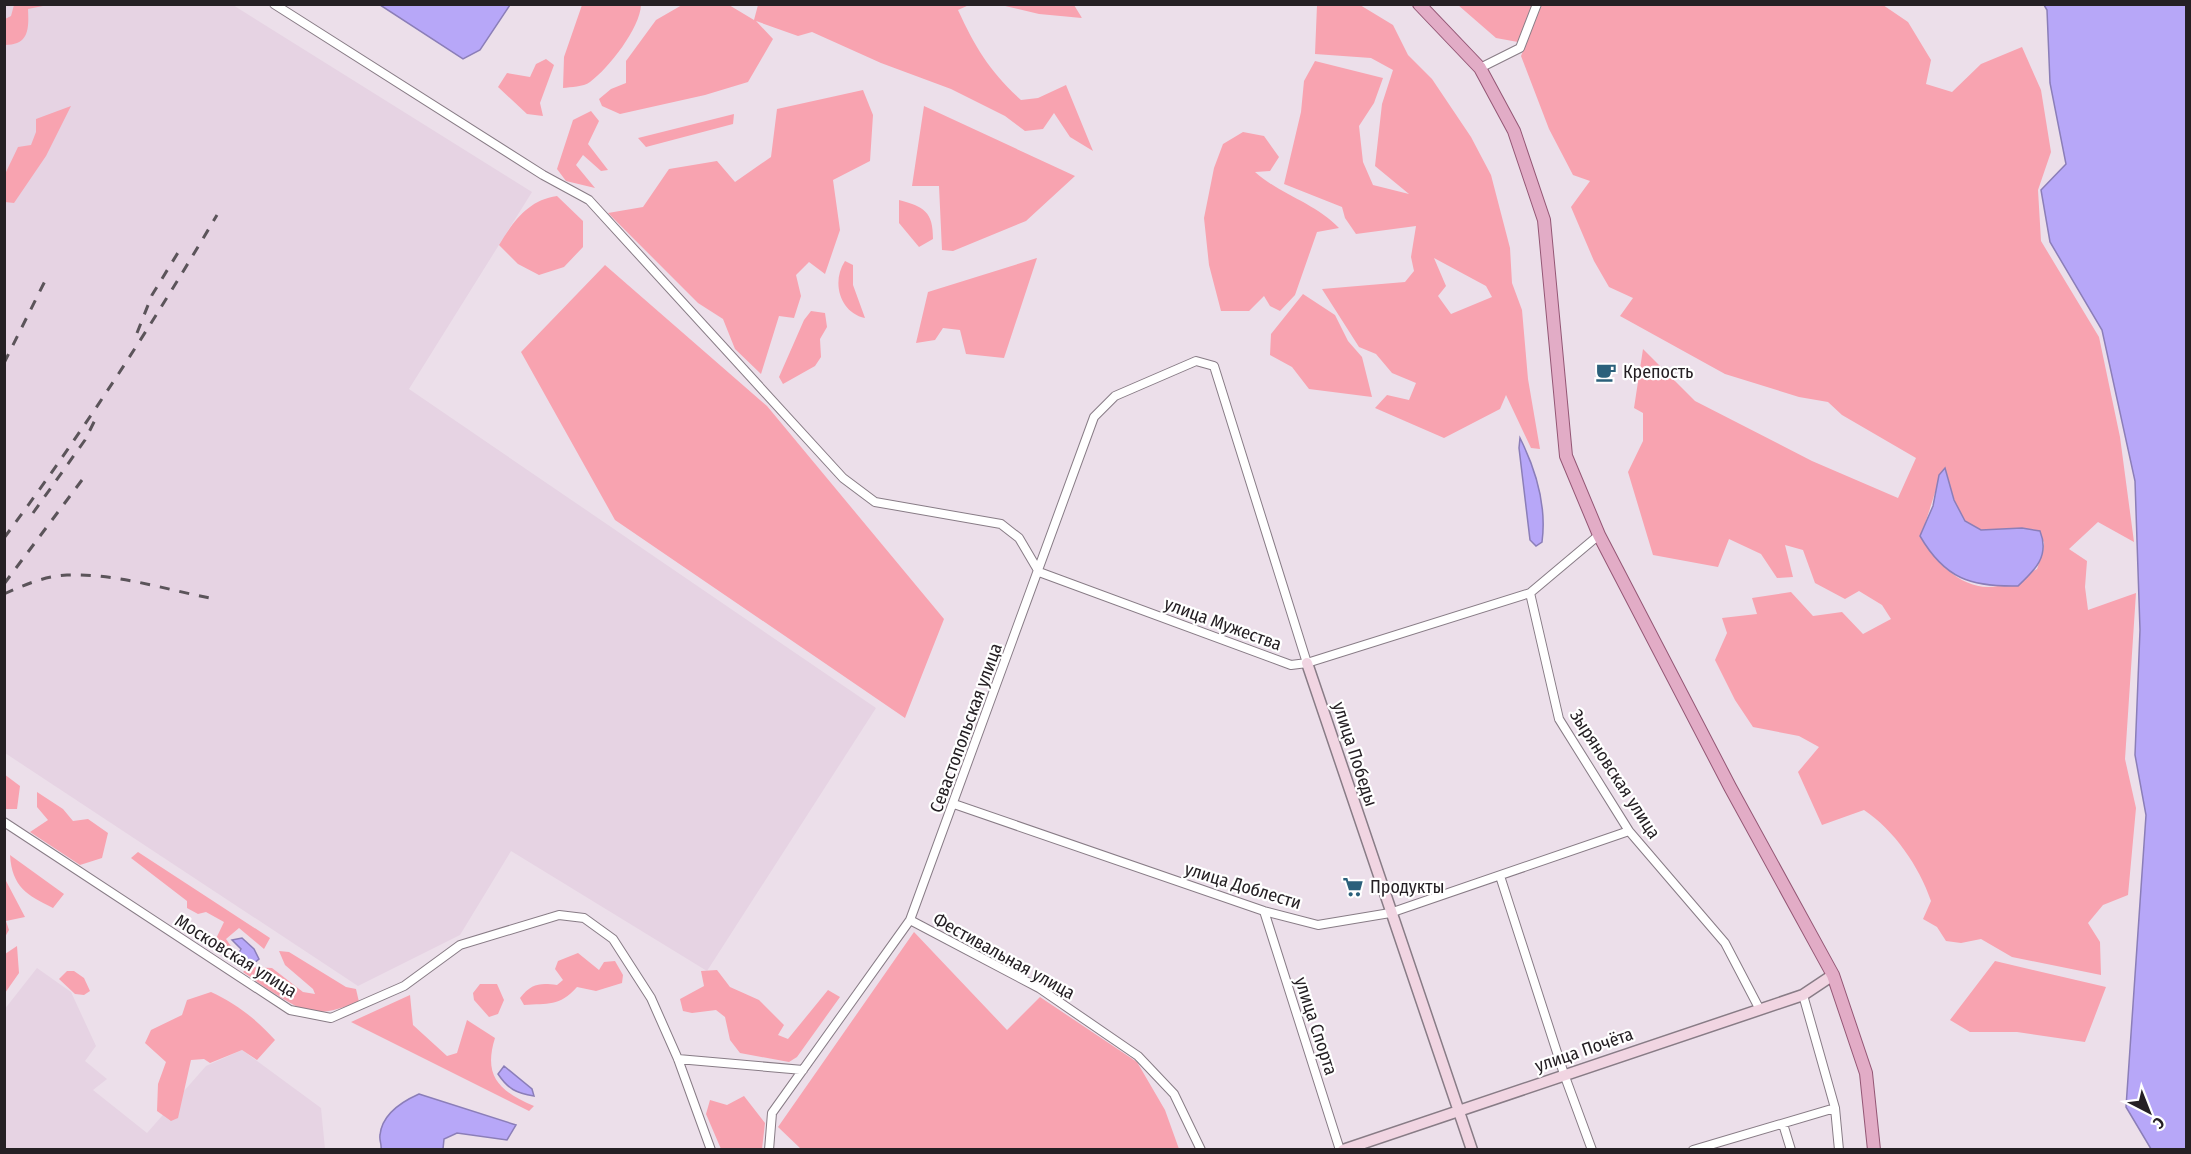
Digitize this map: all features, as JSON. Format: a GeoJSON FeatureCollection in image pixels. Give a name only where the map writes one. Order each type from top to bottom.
{"type":"FeatureCollection","features":[{"type":"Feature","properties":{"kind":"main road"},"geometry":{"type":"LineString","coordinates":[[1419,4],[1480,68],[1514,131],[1544,220],[1566,456],[1599,535],[1730,788],[1833,975],[1866,1073],[1874,1149]]}},
{"type":"Feature","properties":{"kind":"street"},"geometry":{"type":"LineString","coordinates":[[274,4],[543,175],[589,200],[843,478],[875,502],[1001,524],[1019,538],[1039,572]]}},
{"type":"Feature","properties":{"kind":"street"},"geometry":{"type":"LineString","coordinates":[[1480,68],[1520,48],[1537,4]]}},
{"type":"Feature","properties":{"kind":"street","name":"Севастопольская улица"},"geometry":{"type":"LineString","coordinates":[[769,1149],[772,1113],[910,920],[1094,417],[1114,396],[1196,361],[1214,366]]}},
{"type":"Feature","properties":{"kind":"street","name":"улица Победы"},"geometry":{"type":"LineString","coordinates":[[1214,366],[1390,913],[1472,1149]]}},
{"type":"Feature","properties":{"kind":"street","name":"улица Мужества"},"geometry":{"type":"LineString","coordinates":[[1039,572],[1291,665],[1308,663],[1530,593],[1599,535]]}},
{"type":"Feature","properties":{"kind":"street","name":"Зыряновская улица"},"geometry":{"type":"LineString","coordinates":[[1530,593],[1559,719],[1629,831],[1725,943],[1759,1008]]}},
{"type":"Feature","properties":{"kind":"street","name":"улица Доблести"},"geometry":{"type":"LineString","coordinates":[[954,804],[1264,911],[1318,925],[1390,913],[1629,831]]}},
{"type":"Feature","properties":{"kind":"street","name":"Московская улица"},"geometry":{"type":"LineString","coordinates":[[4,822],[290,1010],[332,1018],[404,986],[460,945],[559,915],[584,918],[613,939],[651,998],[678,1059],[711,1149]]}},
{"type":"Feature","properties":{"kind":"street"},"geometry":{"type":"LineString","coordinates":[[1500,876],[1564,1074],[1592,1149]]}},
{"type":"Feature","properties":{"kind":"street","name":"улица Спорта"},"geometry":{"type":"LineString","coordinates":[[1264,911],[1342,1149]]}},
{"type":"Feature","properties":{"kind":"street","name":"Фестивальная улица"},"geometry":{"type":"LineString","coordinates":[[910,920],[1039,988],[1138,1056],[1174,1094],[1201,1149]]}},
{"type":"Feature","properties":{"kind":"street","name":"улица Почёта"},"geometry":{"type":"LineString","coordinates":[[1342,1149],[1803,995],[1833,975]]}},
{"type":"Feature","properties":{"kind":"street"},"geometry":{"type":"LineString","coordinates":[[1803,995],[1835,1108],[1839,1149]]}},
{"type":"Feature","properties":{"kind":"street"},"geometry":{"type":"LineString","coordinates":[[678,1059],[803,1070]]}},
{"type":"Feature","properties":{"kind":"street"},"geometry":{"type":"LineString","coordinates":[[1693,1149],[1835,1108]]}},
{"type":"Feature","properties":{"kind":"street"},"geometry":{"type":"LineString","coordinates":[[1783,1124],[1791,1149]]}},
{"type":"Feature","properties":{"kind":"shaded area"},"geometry":{"type":"Polygon","coordinates":[[[1542,4],[1883,5],[1908,22],[1931,60],[1926,84],[1952,92],[1981,64],[2022,47],[2041,90],[2051,152],[2038,190],[2041,241],[2099,337],[2120,437],[2134,542],[2098,522],[2069,549],[2087,561],[2085,587],[2088,610],[2136,593],[2125,759],[2136,808],[2128,895],[2103,905],[2088,923],[2100,942],[2101,975],[2012,957],[1981,939],[1961,943],[1946,941],[1937,927],[1923,919],[1931,901],[1920,875],[1895,838],[1875,818],[1864,810],[1822,825],[1798,772],[1819,747],[1799,736],[1753,727],[1735,700],[1715,660],[1727,633],[1722,618],[1757,614],[1752,598],[1791,592],[1813,616],[1842,612],[1863,634],[1891,619],[1882,605],[1859,591],[1845,599],[1815,583],[1803,550],[1785,545],[1793,577],[1777,578],[1761,554],[1729,539],[1718,567],[1653,555],[1628,472],[1643,441],[1643,413],[1634,408],[1643,349],[1695,401],[1812,461],[1898,498],[1916,458],[1842,415],[1828,402],[1799,397],[1725,374],[1620,316],[1633,298],[1609,287],[1594,261],[1571,207],[1590,181],[1573,175],[1549,129],[1521,56],[1542,4]],[[1945,469],[1920,536],[1942,565],[1962,580],[1986,587],[2008,583],[2037,569],[2044,542],[2022,528],[1981,530],[1965,521],[1954,500],[1945,469]]]}},
{"type":"Feature","properties":{"kind":"shaded area"},"geometry":{"type":"Polygon","coordinates":[[[4,5],[233,5],[532,192],[409,389],[876,708],[707,971],[511,851],[460,935],[358,986],[5,753],[4,5]]]}},
{"type":"Feature","properties":{"kind":"shaded area"},"geometry":{"type":"Polygon","coordinates":[[[14,5],[48,5],[28,9],[27,29],[23,39],[5,45],[5,19],[11,16],[14,5]]]}},
{"type":"Feature","properties":{"kind":"shaded area"},"geometry":{"type":"Polygon","coordinates":[[[380,5],[510,5],[480,50],[463,59],[380,5]]]}},
{"type":"Feature","properties":{"kind":"shaded area"},"geometry":{"type":"Polygon","coordinates":[[[582,5],[641,5],[629,36],[598,76],[587,84],[563,88],[564,57],[582,5]]]}},
{"type":"Feature","properties":{"kind":"shaded area"},"geometry":{"type":"Polygon","coordinates":[[[682,5],[729,5],[754,20],[758,5],[969,5],[958,10],[977,47],[1000,79],[1021,100],[1038,98],[1066,85],[1093,151],[1070,137],[1054,113],[1043,129],[1025,131],[1005,116],[951,89],[881,63],[812,32],[798,36],[756,21],[773,39],[748,82],[705,95],[620,114],[602,106],[599,99],[611,89],[626,83],[626,61],[656,20],[682,5]]]}},
{"type":"Feature","properties":{"kind":"shaded area"},"geometry":{"type":"Polygon","coordinates":[[[1001,5],[1074,5],[1082,18],[1039,14],[1001,5]]]}},
{"type":"Feature","properties":{"kind":"shaded area"},"geometry":{"type":"Polygon","coordinates":[[[1317,5],[1360,5],[1393,25],[1408,55],[1432,79],[1471,137],[1491,175],[1510,248],[1512,283],[1522,310],[1528,379],[1540,449],[1531,448],[1506,395],[1500,409],[1444,438],[1375,408],[1387,395],[1409,400],[1416,383],[1392,373],[1376,354],[1359,347],[1322,289],[1405,282],[1414,271],[1411,257],[1416,226],[1356,234],[1345,218],[1342,207],[1284,184],[1301,112],[1304,81],[1315,61],[1383,78],[1374,103],[1359,126],[1363,162],[1373,185],[1409,194],[1375,166],[1382,104],[1393,70],[1371,58],[1315,54],[1317,5]],[[1434,258],[1446,286],[1438,296],[1451,314],[1492,297],[1486,286],[1434,258]]]}},
{"type":"Feature","properties":{"kind":"shaded area"},"geometry":{"type":"Polygon","coordinates":[[[1458,5],[1532,5],[1518,42],[1496,38],[1458,5]]]}},
{"type":"Feature","properties":{"kind":"shaded area"},"geometry":{"type":"Polygon","coordinates":[[[2044,5],[2186,5],[2186,1149],[2151,1149],[2126,1107],[2146,815],[2135,755],[2140,630],[2135,481],[2102,330],[2050,242],[2041,190],[2066,164],[2050,83],[2047,10],[2044,5]]]}},
{"type":"Feature","properties":{"kind":"shaded area"},"geometry":{"type":"Polygon","coordinates":[[[546,59],[554,65],[540,103],[543,116],[527,114],[498,87],[507,73],[530,77],[536,64],[546,59]]]}},
{"type":"Feature","properties":{"kind":"shaded area"},"geometry":{"type":"Polygon","coordinates":[[[863,90],[873,115],[870,161],[833,180],[840,230],[825,274],[809,262],[796,275],[801,296],[794,318],[779,316],[761,374],[735,349],[723,319],[698,303],[608,213],[643,207],[669,169],[717,161],[735,182],[771,157],[777,109],[863,90]]]}},
{"type":"Feature","properties":{"kind":"shaded area"},"geometry":{"type":"Polygon","coordinates":[[[71,106],[46,156],[14,203],[5,202],[6,172],[18,147],[31,145],[36,132],[36,119],[71,106]]]}},
{"type":"Feature","properties":{"kind":"shaded area"},"geometry":{"type":"Polygon","coordinates":[[[924,106],[1075,176],[1026,221],[953,251],[942,250],[939,186],[912,186],[924,106]]]}},
{"type":"Feature","properties":{"kind":"shaded area"},"geometry":{"type":"Polygon","coordinates":[[[591,111],[599,121],[588,144],[608,170],[601,171],[583,155],[576,165],[595,188],[566,181],[557,169],[573,120],[591,111]]]}},
{"type":"Feature","properties":{"kind":"shaded area"},"geometry":{"type":"Polygon","coordinates":[[[734,114],[733,124],[646,147],[638,138],[734,114]]]}},
{"type":"Feature","properties":{"kind":"shaded area"},"geometry":{"type":"Polygon","coordinates":[[[1243,132],[1264,136],[1279,157],[1270,171],[1255,172],[1330,219],[1339,228],[1317,232],[1295,295],[1280,311],[1270,306],[1264,296],[1249,311],[1221,311],[1209,265],[1204,218],[1214,168],[1223,144],[1243,132]]]}},
{"type":"Feature","properties":{"kind":"shaded area"},"geometry":{"type":"Polygon","coordinates":[[[557,196],[583,221],[583,247],[564,267],[539,275],[518,264],[499,245],[522,213],[538,202],[557,196]]]}},
{"type":"Feature","properties":{"kind":"shaded area"},"geometry":{"type":"Polygon","coordinates":[[[899,200],[921,208],[929,216],[933,239],[919,247],[899,223],[899,200]]]}},
{"type":"Feature","properties":{"kind":"shaded area"},"geometry":{"type":"Polygon","coordinates":[[[1037,258],[1004,358],[966,354],[960,330],[943,328],[935,340],[916,343],[928,292],[1037,258]]]}},
{"type":"Feature","properties":{"kind":"shaded area"},"geometry":{"type":"Polygon","coordinates":[[[845,261],[853,265],[853,285],[865,318],[849,310],[840,296],[839,278],[845,261]]]}},
{"type":"Feature","properties":{"kind":"shaded area"},"geometry":{"type":"Polygon","coordinates":[[[605,265],[767,406],[944,619],[905,718],[615,520],[521,352],[605,265]]]}},
{"type":"Feature","properties":{"kind":"shaded area"},"geometry":{"type":"Polygon","coordinates":[[[1303,294],[1335,315],[1348,341],[1362,357],[1372,397],[1309,389],[1292,367],[1270,355],[1271,334],[1303,294]]]}},
{"type":"Feature","properties":{"kind":"shaded area"},"geometry":{"type":"Polygon","coordinates":[[[811,311],[825,313],[827,327],[820,339],[821,357],[815,366],[783,384],[779,377],[804,320],[811,311]]]}},
{"type":"Feature","properties":{"kind":"shaded area"},"geometry":{"type":"Polygon","coordinates":[[[1520,438],[1535,475],[1541,501],[1542,542],[1536,546],[1530,540],[1519,448],[1520,438]]]}},
{"type":"Feature","properties":{"kind":"shaded area"},"geometry":{"type":"Polygon","coordinates":[[[1945,468],[1954,500],[1965,521],[1981,530],[2022,528],[2040,531],[2043,540],[2042,555],[2035,568],[2018,586],[1986,585],[1961,578],[1939,562],[1929,551],[1920,536],[1933,506],[1939,475],[1945,468]]]}},
{"type":"Feature","properties":{"kind":"shaded area"},"geometry":{"type":"Polygon","coordinates":[[[4,774],[20,786],[17,809],[5,809],[4,774]]]}},
{"type":"Feature","properties":{"kind":"shaded area"},"geometry":{"type":"Polygon","coordinates":[[[37,792],[63,809],[73,821],[88,819],[108,833],[102,858],[80,865],[30,832],[48,820],[37,807],[37,792]]]}},
{"type":"Feature","properties":{"kind":"shaded area"},"geometry":{"type":"Polygon","coordinates":[[[138,852],[270,938],[264,949],[239,928],[226,939],[233,949],[212,947],[224,922],[206,912],[198,914],[187,908],[187,901],[131,858],[138,852]]]}},
{"type":"Feature","properties":{"kind":"shaded area"},"geometry":{"type":"Polygon","coordinates":[[[10,855],[64,894],[53,908],[23,889],[14,875],[10,855]]]}},
{"type":"Feature","properties":{"kind":"shaded area"},"geometry":{"type":"Polygon","coordinates":[[[5,879],[25,917],[6,921],[9,930],[5,937],[5,879]]]}},
{"type":"Feature","properties":{"kind":"shaded area"},"geometry":{"type":"Polygon","coordinates":[[[914,932],[1007,1030],[1040,997],[1137,1062],[1165,1110],[1179,1149],[801,1149],[778,1127],[914,932]]]}},
{"type":"Feature","properties":{"kind":"shaded area"},"geometry":{"type":"Polygon","coordinates":[[[242,938],[254,949],[259,959],[252,965],[246,965],[236,958],[241,949],[232,940],[242,938]]]}},
{"type":"Feature","properties":{"kind":"shaded area"},"geometry":{"type":"Polygon","coordinates":[[[17,946],[19,973],[5,993],[5,954],[17,946]]]}},
{"type":"Feature","properties":{"kind":"shaded area"},"geometry":{"type":"Polygon","coordinates":[[[279,951],[289,952],[346,987],[356,989],[359,1002],[325,1012],[313,1012],[297,1006],[243,972],[248,967],[272,968],[303,992],[315,994],[313,989],[285,965],[279,951]]]}},
{"type":"Feature","properties":{"kind":"shaded area"},"geometry":{"type":"Polygon","coordinates":[[[578,953],[599,970],[604,962],[615,961],[623,975],[622,983],[596,991],[577,987],[559,1001],[524,1005],[520,998],[528,989],[541,984],[557,985],[563,980],[555,969],[558,961],[578,953]]]}},
{"type":"Feature","properties":{"kind":"shaded area"},"geometry":{"type":"Polygon","coordinates":[[[1995,961],[2106,987],[2085,1042],[2017,1032],[1970,1032],[1950,1020],[1995,961]]]}},
{"type":"Feature","properties":{"kind":"shaded area"},"geometry":{"type":"Polygon","coordinates":[[[37,968],[71,992],[96,1046],[85,1061],[107,1079],[93,1090],[147,1133],[206,1066],[242,1050],[321,1108],[325,1149],[5,1149],[4,1010],[37,968]]]}},
{"type":"Feature","properties":{"kind":"shaded area"},"geometry":{"type":"Polygon","coordinates":[[[717,970],[730,987],[759,1000],[784,1025],[778,1035],[788,1039],[828,990],[840,997],[797,1057],[789,1062],[740,1053],[730,1040],[725,1017],[716,1010],[692,1013],[683,1011],[680,999],[704,986],[701,971],[717,970]]]}},
{"type":"Feature","properties":{"kind":"shaded area"},"geometry":{"type":"Polygon","coordinates":[[[67,971],[74,971],[84,978],[90,991],[84,995],[75,994],[59,979],[67,971]]]}},
{"type":"Feature","properties":{"kind":"shaded area"},"geometry":{"type":"Polygon","coordinates":[[[480,984],[497,984],[504,1000],[498,1014],[489,1017],[474,1000],[473,993],[480,984]]]}},
{"type":"Feature","properties":{"kind":"shaded area"},"geometry":{"type":"Polygon","coordinates":[[[211,992],[246,1013],[275,1040],[257,1060],[242,1050],[210,1063],[204,1059],[191,1060],[178,1118],[171,1121],[157,1111],[158,1084],[166,1062],[145,1043],[151,1030],[182,1015],[187,1000],[211,992]]]}},
{"type":"Feature","properties":{"kind":"shaded area"},"geometry":{"type":"Polygon","coordinates":[[[410,995],[413,1025],[447,1056],[457,1053],[467,1020],[495,1038],[491,1063],[497,1081],[511,1094],[534,1106],[529,1111],[351,1022],[410,995]]]}},
{"type":"Feature","properties":{"kind":"shaded area"},"geometry":{"type":"Polygon","coordinates":[[[504,1066],[532,1089],[534,1096],[517,1092],[505,1083],[498,1074],[504,1066]]]}},
{"type":"Feature","properties":{"kind":"shaded area"},"geometry":{"type":"Polygon","coordinates":[[[419,1094],[516,1125],[507,1140],[457,1133],[444,1139],[443,1149],[381,1149],[380,1137],[388,1115],[399,1105],[419,1094]]]}},
{"type":"Feature","properties":{"kind":"shaded area"},"geometry":{"type":"Polygon","coordinates":[[[744,1096],[765,1123],[762,1149],[721,1149],[706,1114],[710,1100],[727,1105],[744,1096]]]}},
{"type":"Feature","properties":{"kind":"railway"},"geometry":{"type":"LineString","coordinates":[[4,538],[61,460],[115,379],[217,215]]}},
{"type":"Feature","properties":{"kind":"railway"},"geometry":{"type":"LineString","coordinates":[[137,333],[152,295],[179,251]]}},
{"type":"Feature","properties":{"kind":"railway"},"geometry":{"type":"LineString","coordinates":[[4,363],[46,279]]}},
{"type":"Feature","properties":{"kind":"railway"},"geometry":{"type":"LineString","coordinates":[[33,513],[85,440],[96,418]]}},
{"type":"Feature","properties":{"kind":"railway"},"geometry":{"type":"LineString","coordinates":[[4,584],[82,480]]}},
{"type":"Feature","properties":{"kind":"railway"},"geometry":{"type":"LineString","coordinates":[[4,594],[51,577],[85,575],[123,579],[215,599]]}},
{"type":"Feature","properties":{"kind":"place","name":"Крепость"},"geometry":{"type":"Point","coordinates":[1606,372]}},
{"type":"Feature","properties":{"kind":"place","name":"Продукты"},"geometry":{"type":"Point","coordinates":[1353,887]}}]}
